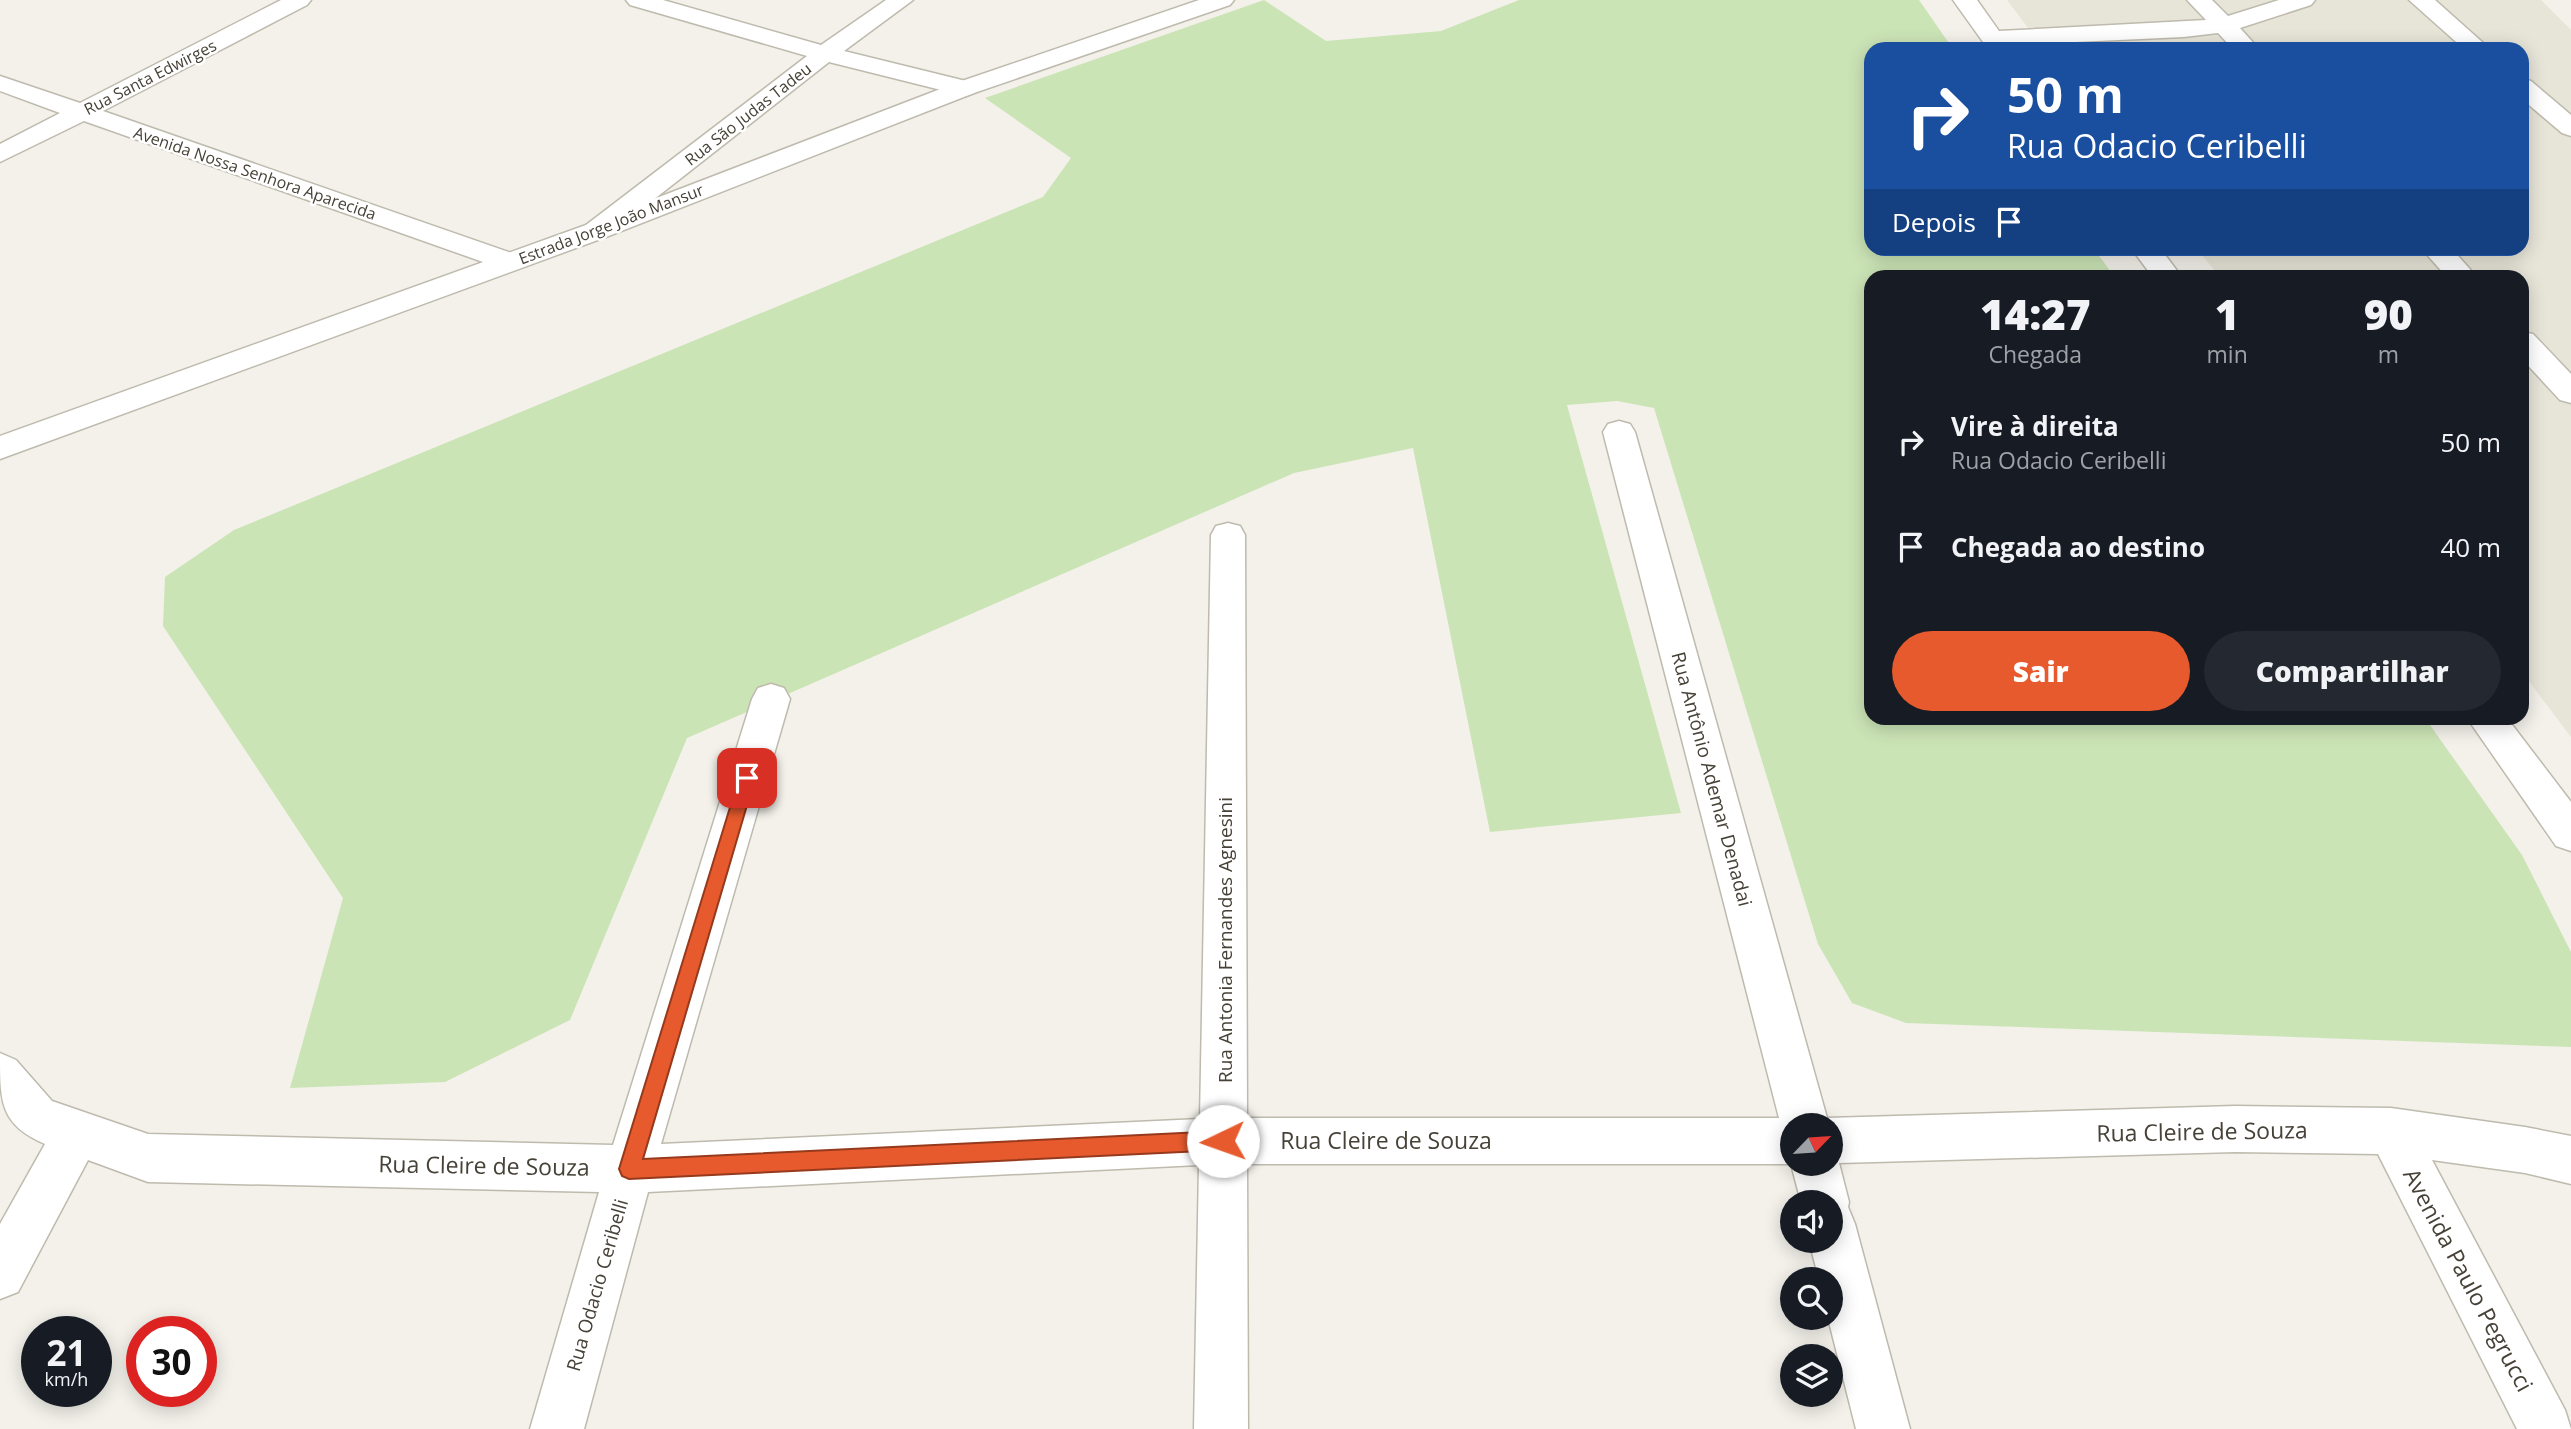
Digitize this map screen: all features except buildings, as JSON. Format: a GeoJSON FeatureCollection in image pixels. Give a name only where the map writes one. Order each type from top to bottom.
{"type":"FeatureCollection","features":[{"type":"Feature","properties":{"kind":"street","name":"Rua Santa Edwirges"},"geometry":{"type":"LineString","coordinates":[[0,154],[299,0]]}},
{"type":"Feature","properties":{"kind":"street"},"geometry":{"type":"LineString","coordinates":[[638,0],[825,54],[965,88]]}},
{"type":"Feature","properties":{"kind":"street","name":"Rua São Judas Tadeu"},"geometry":{"type":"LineString","coordinates":[[596,230],[825,54],[901,0]]}},
{"type":"Feature","properties":{"kind":"street","name":"Estrada Jorge João Mansur"},"geometry":{"type":"LineString","coordinates":[[0,448],[596,230],[965,88],[1222,0]]}},
{"type":"Feature","properties":{"kind":"street"},"geometry":{"type":"LineString","coordinates":[[1965,0],[1995,42]]}},
{"type":"Feature","properties":{"kind":"street"},"geometry":{"type":"LineString","coordinates":[[2199,0],[2240,42]]}},
{"type":"Feature","properties":{"kind":"street"},"geometry":{"type":"LineString","coordinates":[[2023,42],[2224,25],[2303,0]]}},
{"type":"Feature","properties":{"kind":"street"},"geometry":{"type":"LineString","coordinates":[[2421,0],[2470,42]]}},
{"type":"Feature","properties":{"kind":"street","name":"Avenida Nossa Senhora Aparecida"},"geometry":{"type":"LineString","coordinates":[[0,83],[510,262]]}},
{"type":"Feature","properties":{"kind":"street"},"geometry":{"type":"LineString","coordinates":[[2529,92],[2571,128]]}},
{"type":"Feature","properties":{"kind":"street"},"geometry":{"type":"LineString","coordinates":[[2442,256],[2455,270]]}},
{"type":"Feature","properties":{"kind":"street"},"geometry":{"type":"LineString","coordinates":[[2529,348],[2571,393]]}},
{"type":"Feature","properties":{"kind":"street","name":"Rua Antônio Ademar Denadai"},"geometry":{"type":"LineString","coordinates":[[1619,432],[1802,1113]]}},
{"type":"Feature","properties":{"kind":"street","name":"Rua Antonia Fernandes Agnesini"},"geometry":{"type":"LineString","coordinates":[[1221,1429],[1228,535]]}},
{"type":"Feature","properties":{"kind":"street","name":"Rua Odacio Ceribelli"},"geometry":{"type":"LineString","coordinates":[[557,1429],[629,1169],[771,699]]}},
{"type":"Feature","properties":{"kind":"street"},"geometry":{"type":"LineString","coordinates":[[2491,725],[2571,834]]}},
{"type":"Feature","properties":{"kind":"street","name":"Rua Cleire de Souza"},"geometry":{"type":"LineString","coordinates":[[0,1074],[36,1118],[148,1157],[629,1169],[1223,1141],[1780,1141]]}},
{"type":"Feature","properties":{"kind":"street","name":"Rua Cleire de Souza"},"geometry":{"type":"LineString","coordinates":[[1843,1140],[2235,1129],[2390,1131],[2525,1150],[2571,1160]]}},
{"type":"Feature","properties":{"kind":"street","name":"Avenida Paulo Pegrucci"},"geometry":{"type":"LineString","coordinates":[[2390,1131],[2546,1429]]}},
{"type":"Feature","properties":{"kind":"street"},"geometry":{"type":"LineString","coordinates":[[0,1275],[77,1132]]}},
{"type":"Feature","properties":{"kind":"street"},"geometry":{"type":"LineString","coordinates":[[1837,1253],[1883,1429]]}},
{"type":"Feature","properties":{"kind":"shaded area"},"geometry":{"type":"Polygon","coordinates":[[[2007,0],[2541,0],[2571,30],[2571,737],[2529,681],[2529,270],[2214,270],[2203,256],[2529,256],[2529,42],[2039,42],[2007,0]]]}},
{"type":"Feature","properties":{"kind":"green space"},"geometry":{"type":"Polygon","coordinates":[[[1264,0],[1326,41],[1441,31],[1519,0],[1919,0],[1948,42],[1864,42],[1864,256],[2099,256],[2110,270],[1864,270],[1864,725],[2430,725],[2522,855],[2571,952],[2571,1047],[1906,1023],[1852,1003],[1818,944],[1654,408],[1617,401],[1567,405],[1681,813],[1490,832],[1413,448],[1294,473],[687,738],[570,1020],[445,1082],[290,1088],[343,898],[163,626],[165,577],[234,530],[1043,197],[1071,158],[985,98],[1264,0]]]}},
{"type":"Feature","properties":{"kind":"route"},"geometry":{"type":"LineString","coordinates":[[747,778],[629,1169],[1223,1141]]}}]}
